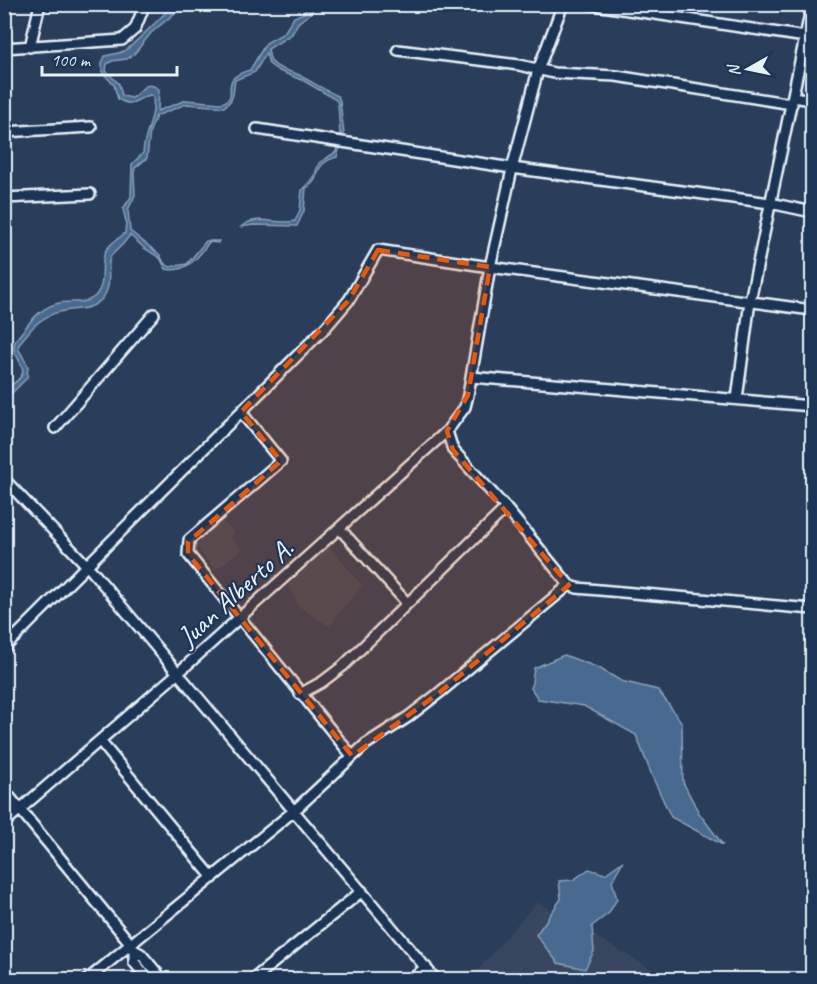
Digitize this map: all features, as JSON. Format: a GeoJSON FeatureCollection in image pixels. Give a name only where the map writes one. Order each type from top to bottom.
{"type":"FeatureCollection","features":[{"type":"Feature","properties":{"kind":"street"},"geometry":{"type":"LineString","coordinates":[[30,47],[40,4]]}},
{"type":"Feature","properties":{"kind":"street"},"geometry":{"type":"LineString","coordinates":[[4,48],[122,39],[135,29],[145,4]]}},
{"type":"Feature","properties":{"kind":"street","name":"Juan Alberto A."},"geometry":{"type":"LineString","coordinates":[[4,823],[340,529],[447,431],[465,407],[490,267],[512,168],[538,70],[563,4]]}},
{"type":"Feature","properties":{"kind":"street"},"geometry":{"type":"LineString","coordinates":[[589,4],[809,37]]}},
{"type":"Feature","properties":{"kind":"street"},"geometry":{"type":"LineString","coordinates":[[737,399],[750,301],[792,100],[809,37],[812,4]]}},
{"type":"Feature","properties":{"kind":"street"},"geometry":{"type":"LineString","coordinates":[[398,50],[519,65],[554,73],[616,76],[792,100],[813,100]]}},
{"type":"Feature","properties":{"kind":"street"},"geometry":{"type":"LineString","coordinates":[[4,132],[92,128]]}},
{"type":"Feature","properties":{"kind":"street"},"geometry":{"type":"LineString","coordinates":[[257,129],[512,168],[770,203],[813,212]]}},
{"type":"Feature","properties":{"kind":"street"},"geometry":{"type":"LineString","coordinates":[[4,198],[90,194]]}},
{"type":"Feature","properties":{"kind":"street"},"geometry":{"type":"LineString","coordinates":[[4,648],[326,327],[350,300],[378,250],[813,310]]}},
{"type":"Feature","properties":{"kind":"street"},"geometry":{"type":"LineString","coordinates":[[55,428],[154,314]]}},
{"type":"Feature","properties":{"kind":"street"},"geometry":{"type":"LineString","coordinates":[[471,377],[813,406]]}},
{"type":"Feature","properties":{"kind":"street"},"geometry":{"type":"LineString","coordinates":[[241,412],[281,461],[189,540],[188,554],[352,756]]}},
{"type":"Feature","properties":{"kind":"street"},"geometry":{"type":"LineString","coordinates":[[447,431],[453,450],[506,508],[569,585],[577,588],[813,609]]}},
{"type":"Feature","properties":{"kind":"street"},"geometry":{"type":"LineString","coordinates":[[5,480],[86,565],[295,810],[436,980]]}},
{"type":"Feature","properties":{"kind":"street"},"geometry":{"type":"LineString","coordinates":[[300,694],[343,666],[506,508]]}},
{"type":"Feature","properties":{"kind":"street"},"geometry":{"type":"LineString","coordinates":[[340,529],[407,603]]}},
{"type":"Feature","properties":{"kind":"street"},"geometry":{"type":"LineString","coordinates":[[87,980],[132,946],[295,810],[366,744],[408,717],[439,693],[569,585]]}},
{"type":"Feature","properties":{"kind":"street"},"geometry":{"type":"LineString","coordinates":[[100,741],[213,878]]}},
{"type":"Feature","properties":{"kind":"street"},"geometry":{"type":"LineString","coordinates":[[4,790],[132,946],[163,980]]}},
{"type":"Feature","properties":{"kind":"street"},"geometry":{"type":"LineString","coordinates":[[252,980],[362,891]]}},
{"type":"Feature","properties":{"kind":"street"},"geometry":{"type":"LineString","coordinates":[[132,946],[134,962],[149,980]]}},
{"type":"Feature","properties":{"kind":"street"},"geometry":{"type":"LineString","coordinates":[[411,980],[426,967]]}},
{"type":"Feature","properties":{"kind":"highlighted area"},"geometry":{"type":"Polygon","coordinates":[[[378,250],[490,267],[468,395],[447,431],[453,450],[569,585],[439,693],[352,756],[188,554],[188,542],[281,461],[241,412],[349,300],[378,250]]]}},
{"type":"Feature","properties":{"kind":"shaded area"},"geometry":{"type":"Polygon","coordinates":[[[172,5],[179,5],[175,13],[151,33],[135,53],[127,59],[107,64],[106,71],[119,84],[122,96],[132,98],[144,87],[150,85],[159,89],[158,111],[186,100],[221,103],[230,97],[233,78],[250,70],[266,43],[284,33],[294,17],[304,13],[310,5],[314,5],[311,13],[298,23],[292,34],[268,49],[269,56],[278,67],[299,75],[338,96],[344,134],[340,134],[338,103],[335,99],[304,81],[279,71],[269,64],[266,53],[255,72],[235,80],[232,98],[224,107],[186,104],[156,116],[150,131],[147,158],[135,168],[135,195],[128,210],[130,231],[160,255],[164,263],[170,267],[187,264],[206,241],[219,241],[218,243],[209,242],[191,263],[173,270],[166,269],[160,258],[130,235],[110,257],[109,283],[103,298],[89,307],[49,316],[35,325],[22,340],[18,348],[28,366],[27,378],[5,400],[5,388],[22,375],[23,369],[14,344],[18,337],[34,318],[49,307],[60,303],[86,301],[95,296],[101,286],[105,252],[125,233],[126,221],[123,209],[131,197],[132,164],[143,153],[153,111],[153,97],[145,96],[131,103],[118,99],[114,85],[102,72],[102,63],[105,56],[127,49],[172,5]]]}},
{"type":"Feature","properties":{"kind":"shaded area"},"geometry":{"type":"Polygon","coordinates":[[[337,147],[340,147],[337,157],[320,168],[314,181],[306,188],[304,211],[297,226],[241,227],[260,220],[295,221],[300,210],[302,190],[314,177],[319,163],[336,152],[337,147]]]}},
{"type":"Feature","properties":{"kind":"shaded area"},"geometry":{"type":"Polygon","coordinates":[[[220,519],[234,532],[231,538],[242,549],[215,570],[193,542],[220,519]]]}},
{"type":"Feature","properties":{"kind":"shaded area"},"geometry":{"type":"Polygon","coordinates":[[[328,544],[362,586],[335,617],[331,627],[298,606],[285,578],[328,544]]]}},
{"type":"Feature","properties":{"kind":"shaded area"},"geometry":{"type":"Polygon","coordinates":[[[564,655],[599,668],[621,681],[658,690],[682,723],[683,782],[699,813],[723,845],[671,817],[636,735],[584,706],[538,699],[531,688],[534,668],[564,655]]]}},
{"type":"Feature","properties":{"kind":"shaded area"},"geometry":{"type":"Polygon","coordinates":[[[623,861],[612,881],[617,899],[609,913],[592,926],[594,951],[585,969],[558,963],[536,935],[561,899],[559,881],[573,880],[589,869],[605,874],[623,861]]]}},
{"type":"Feature","properties":{"kind":"shaded area"},"geometry":{"type":"Polygon","coordinates":[[[537,902],[668,979],[469,980],[537,902]]]}}]}
